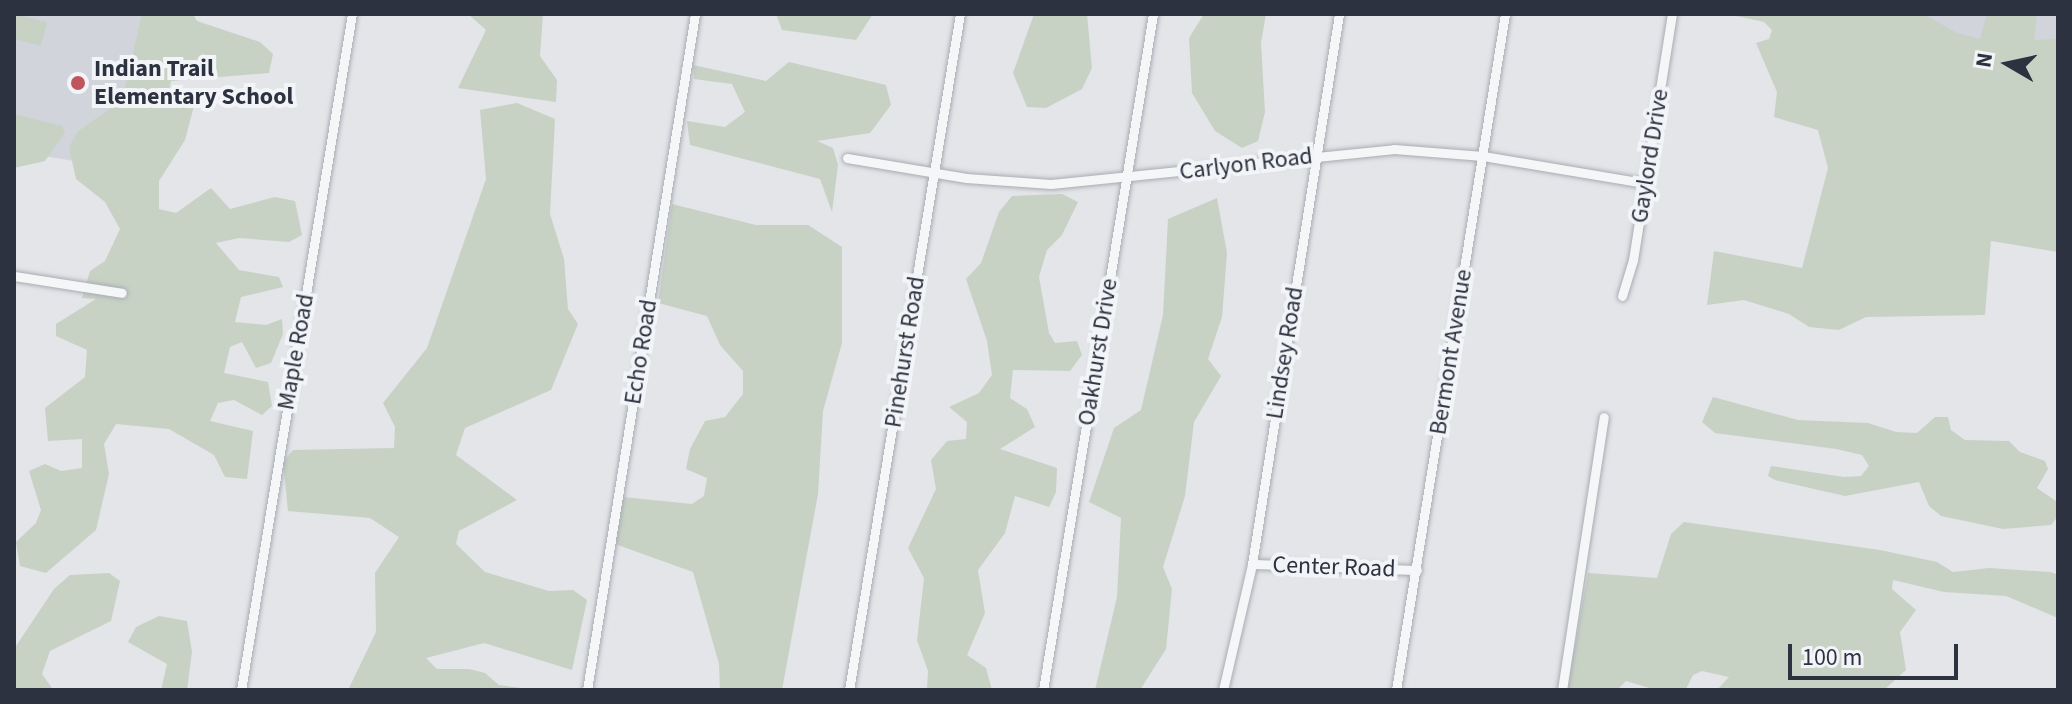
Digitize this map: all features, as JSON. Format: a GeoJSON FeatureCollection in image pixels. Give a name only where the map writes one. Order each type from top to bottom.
{"type":"FeatureCollection","features":[{"type":"Feature","properties":{"kind":"street","name":"Maple Road"},"geometry":{"type":"LineString","coordinates":[[241,690],[352,14]]}},
{"type":"Feature","properties":{"kind":"street","name":"Echo Road"},"geometry":{"type":"LineString","coordinates":[[587,690],[695,14]]}},
{"type":"Feature","properties":{"kind":"street","name":"Pinehurst Road"},"geometry":{"type":"LineString","coordinates":[[849,690],[960,14]]}},
{"type":"Feature","properties":{"kind":"street","name":"Oakhurst Drive"},"geometry":{"type":"LineString","coordinates":[[1043,690],[1153,14]]}},
{"type":"Feature","properties":{"kind":"street","name":"Lindsey Road"},"geometry":{"type":"LineString","coordinates":[[1223,690],[1252,564],[1339,14]]}},
{"type":"Feature","properties":{"kind":"street","name":"Bermont Avenue"},"geometry":{"type":"LineString","coordinates":[[1396,690],[1505,14]]}},
{"type":"Feature","properties":{"kind":"street","name":"Gaylord Drive"},"geometry":{"type":"LineString","coordinates":[[1622,296],[1633,260],[1672,14]]}},
{"type":"Feature","properties":{"kind":"street","name":"Carlyon Road"},"geometry":{"type":"LineString","coordinates":[[847,158],[1021,184],[1125,179],[1316,155],[1394,149],[1483,156],[1645,183]]}},
{"type":"Feature","properties":{"kind":"street"},"geometry":{"type":"LineString","coordinates":[[14,276],[122,293]]}},
{"type":"Feature","properties":{"kind":"street"},"geometry":{"type":"LineString","coordinates":[[1562,690],[1604,417]]}},
{"type":"Feature","properties":{"kind":"street","name":"Center Road"},"geometry":{"type":"LineString","coordinates":[[1252,564],[1417,570]]}},
{"type":"Feature","properties":{"kind":"shaded area","name":"Indian Trail Elementary School"},"geometry":{"type":"Polygon","coordinates":[[[14,14],[154,14],[128,170],[14,151],[14,14]]]}},
{"type":"Feature","properties":{"kind":"shaded area"},"geometry":{"type":"Polygon","coordinates":[[[14,14],[47,22],[41,46],[14,39],[14,14]]]}},
{"type":"Feature","properties":{"kind":"shaded area"},"geometry":{"type":"Polygon","coordinates":[[[142,14],[193,14],[197,21],[260,42],[273,54],[269,73],[171,81],[169,91],[195,102],[185,140],[159,181],[159,209],[176,213],[211,188],[230,209],[275,197],[295,201],[302,235],[289,242],[239,238],[216,243],[239,270],[279,277],[283,287],[241,297],[235,322],[266,325],[282,319],[283,334],[271,363],[256,368],[242,342],[230,347],[224,373],[268,382],[272,406],[262,415],[234,400],[218,403],[210,421],[253,431],[247,479],[225,477],[214,455],[169,429],[116,424],[104,444],[109,474],[96,530],[46,573],[20,566],[16,542],[36,523],[41,510],[29,471],[45,464],[61,471],[82,468],[82,439],[48,441],[45,408],[85,377],[87,350],[56,336],[56,324],[96,299],[82,298],[90,271],[105,261],[120,229],[105,202],[76,179],[69,147],[77,132],[122,100],[142,14]]]}},
{"type":"Feature","properties":{"kind":"shaded area"},"geometry":{"type":"Polygon","coordinates":[[[468,14],[543,14],[540,56],[557,80],[556,102],[458,88],[486,30],[468,14]]]}},
{"type":"Feature","properties":{"kind":"shaded area"},"geometry":{"type":"Polygon","coordinates":[[[776,14],[873,14],[856,40],[782,30],[776,14]]]}},
{"type":"Feature","properties":{"kind":"shaded area"},"geometry":{"type":"Polygon","coordinates":[[[1034,14],[1087,14],[1092,68],[1082,89],[1046,108],[1027,107],[1013,73],[1034,14]]]}},
{"type":"Feature","properties":{"kind":"shaded area"},"geometry":{"type":"Polygon","coordinates":[[[1204,14],[1266,14],[1261,43],[1265,112],[1258,141],[1242,148],[1215,131],[1192,93],[1189,38],[1204,14]]]}},
{"type":"Feature","properties":{"kind":"shaded area"},"geometry":{"type":"Polygon","coordinates":[[[1727,14],[1927,16],[1957,33],[1980,39],[1987,14],[2037,14],[2034,40],[2058,39],[2058,252],[1991,241],[1985,315],[1866,317],[1839,330],[1809,327],[1789,314],[1744,300],[1707,305],[1714,251],[1802,268],[1828,168],[1818,130],[1774,117],[1777,92],[1756,43],[1769,39],[1772,30],[1764,22],[1727,14]]]}},
{"type":"Feature","properties":{"kind":"shaded area"},"geometry":{"type":"Polygon","coordinates":[[[1811,14],[2058,14],[2058,52],[1811,14]]]}},
{"type":"Feature","properties":{"kind":"shaded area"},"geometry":{"type":"Polygon","coordinates":[[[789,62],[886,85],[891,105],[870,133],[817,141],[833,148],[838,165],[832,212],[820,179],[690,145],[687,121],[725,127],[745,112],[732,84],[694,79],[693,65],[766,81],[789,62]]]}},
{"type":"Feature","properties":{"kind":"shaded area"},"geometry":{"type":"Polygon","coordinates":[[[517,103],[555,119],[550,214],[564,259],[568,309],[578,324],[551,390],[465,428],[456,455],[517,500],[459,531],[456,544],[485,572],[549,591],[573,590],[587,600],[572,670],[484,643],[426,658],[437,669],[469,669],[485,673],[499,685],[536,690],[348,690],[376,632],[375,573],[399,537],[370,518],[288,511],[283,462],[293,450],[394,448],[395,427],[383,403],[427,348],[486,179],[480,110],[517,103]]]}},
{"type":"Feature","properties":{"kind":"shaded area"},"geometry":{"type":"Polygon","coordinates":[[[14,114],[62,126],[65,132],[45,161],[14,168],[14,114]]]}},
{"type":"Feature","properties":{"kind":"shaded area"},"geometry":{"type":"Polygon","coordinates":[[[1062,194],[1078,202],[1062,235],[1047,250],[1039,277],[1049,333],[1055,343],[1077,341],[1082,355],[1070,371],[1013,370],[1010,398],[1027,409],[1035,427],[1000,449],[1057,468],[1056,492],[1049,507],[1015,496],[1005,533],[978,570],[985,613],[967,655],[986,668],[992,690],[927,690],[928,671],[917,640],[924,578],[908,548],[936,489],[931,460],[947,441],[966,439],[967,422],[949,407],[979,393],[992,375],[987,341],[966,279],[981,263],[999,212],[1012,196],[1062,194]]]}},
{"type":"Feature","properties":{"kind":"shaded area"},"geometry":{"type":"Polygon","coordinates":[[[1217,198],[1227,253],[1222,317],[1208,359],[1221,376],[1194,422],[1185,496],[1163,567],[1172,589],[1166,649],[1140,690],[1095,690],[1117,597],[1121,518],[1089,502],[1114,428],[1141,410],[1163,315],[1168,219],[1217,198]]]}},
{"type":"Feature","properties":{"kind":"shaded area"},"geometry":{"type":"Polygon","coordinates":[[[672,204],[756,225],[808,225],[842,247],[842,343],[823,411],[818,494],[782,690],[720,690],[719,664],[693,572],[615,544],[623,497],[692,504],[704,496],[707,478],[686,469],[690,449],[705,421],[725,417],[743,394],[743,371],[720,345],[707,316],[658,303],[672,204]]]}},
{"type":"Feature","properties":{"kind":"shaded area"},"geometry":{"type":"Polygon","coordinates":[[[1713,397],[1798,420],[1868,423],[1896,432],[1917,433],[1935,417],[1948,417],[1951,430],[1965,440],[2009,441],[2020,452],[2045,461],[2048,469],[2037,488],[2056,501],[2058,516],[2051,525],[2003,529],[1941,516],[1929,506],[1919,482],[1845,496],[1775,480],[1768,476],[1771,466],[1844,477],[1861,476],[1869,466],[1862,455],[1836,449],[1715,433],[1702,422],[1713,397]]]}},
{"type":"Feature","properties":{"kind":"shaded area"},"geometry":{"type":"Polygon","coordinates":[[[1684,522],[1880,550],[1937,562],[1953,572],[1989,568],[2051,572],[2058,575],[2058,618],[2006,596],[1944,592],[1893,580],[1892,589],[1916,610],[1900,632],[1906,670],[1884,690],[1717,690],[1729,677],[1702,671],[1693,675],[1686,689],[1656,690],[1626,681],[1617,690],[1567,690],[1588,573],[1657,578],[1671,534],[1684,522]]]}},
{"type":"Feature","properties":{"kind":"shaded area"},"geometry":{"type":"Polygon","coordinates":[[[109,573],[120,581],[111,621],[50,651],[42,674],[52,688],[62,690],[14,690],[14,649],[54,589],[70,575],[109,573]]]}},
{"type":"Feature","properties":{"kind":"shaded area"},"geometry":{"type":"Polygon","coordinates":[[[159,616],[187,621],[192,652],[187,690],[161,690],[167,664],[128,642],[136,627],[159,616]]]}},
{"type":"Feature","properties":{"kind":"place","name":"Indian Trail Elementary School"},"geometry":{"type":"Point","coordinates":[78,83]}}]}
